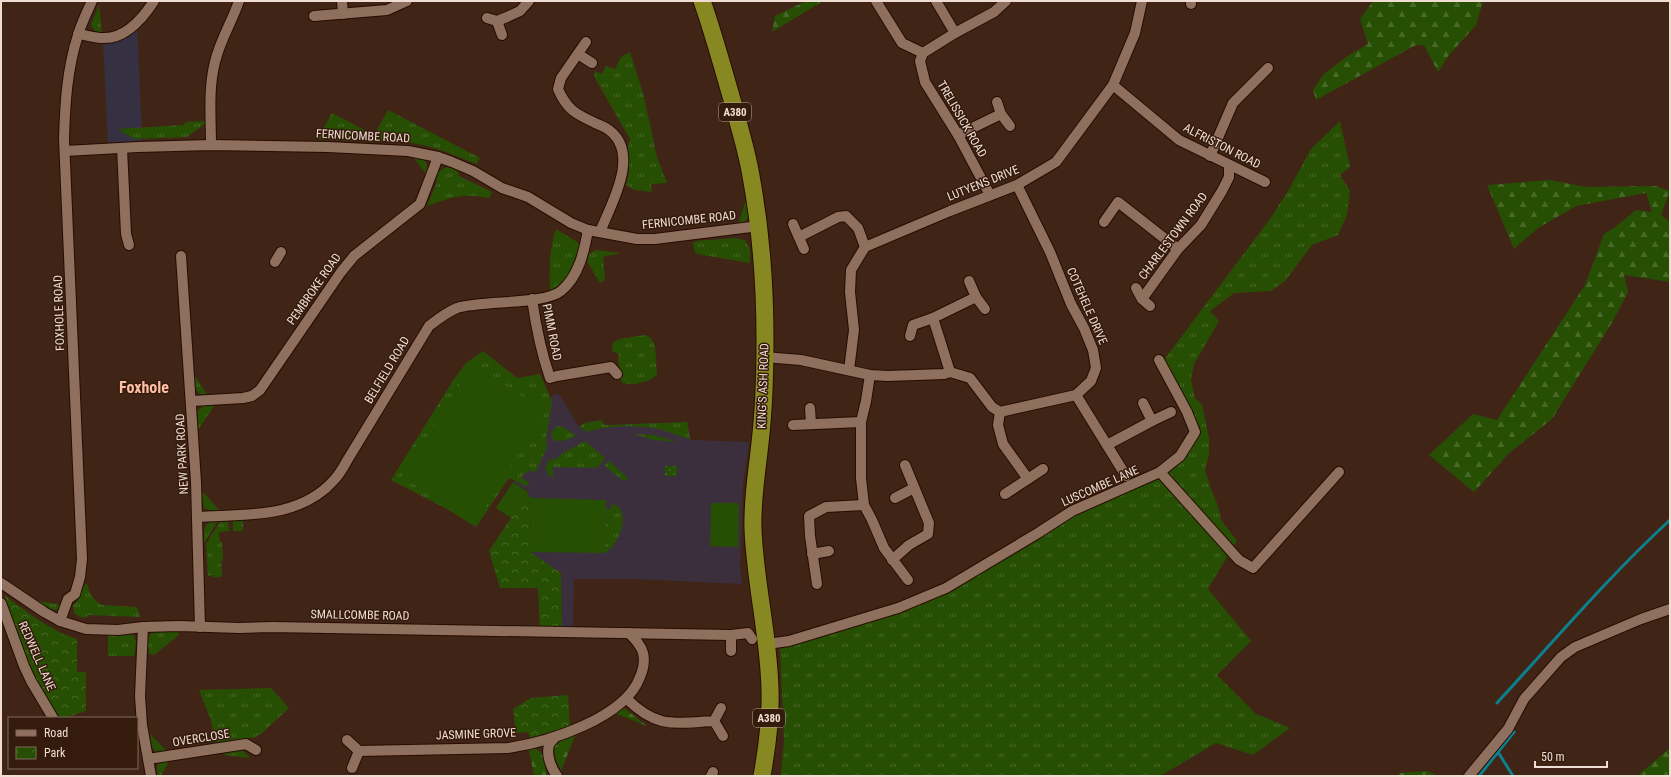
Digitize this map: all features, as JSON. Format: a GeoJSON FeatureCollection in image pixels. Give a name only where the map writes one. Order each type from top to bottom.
{"type":"FeatureCollection","features":[{"type":"Feature","properties":{"kind":"highway","name":"KING'S ASH ROAD"},"geometry":{"type":"LineString","coordinates":[[702,1],[714,37],[745,146],[759,226],[764,287],[764,357],[760,444],[754,481],[753,528],[758,586],[759,642],[770,691],[766,755],[762,776]]}},
{"type":"Feature","properties":{"kind":"street","name":"FOXHOLE ROAD"},"geometry":{"type":"LineString","coordinates":[[60,621],[68,599],[75,594],[80,577],[82,559],[65,151],[65,108],[67,83],[78,34],[92,1]]}},
{"type":"Feature","properties":{"kind":"street"},"geometry":{"type":"LineString","coordinates":[[78,34],[104,38],[118,36],[137,23],[154,1]]}},
{"type":"Feature","properties":{"kind":"street"},"geometry":{"type":"LineString","coordinates":[[211,145],[210,96],[215,63],[220,45],[239,1]]}},
{"type":"Feature","properties":{"kind":"street"},"geometry":{"type":"LineString","coordinates":[[342,1],[343,14]]}},
{"type":"Feature","properties":{"kind":"street"},"geometry":{"type":"LineString","coordinates":[[314,16],[386,10],[407,1]]}},
{"type":"Feature","properties":{"kind":"street"},"geometry":{"type":"LineString","coordinates":[[487,18],[497,21],[520,12],[529,1]]}},
{"type":"Feature","properties":{"kind":"street"},"geometry":{"type":"LineString","coordinates":[[876,1],[902,43],[923,53],[955,33],[994,12],[1006,1]]}},
{"type":"Feature","properties":{"kind":"street"},"geometry":{"type":"LineString","coordinates":[[936,1],[955,33]]}},
{"type":"Feature","properties":{"kind":"street","name":"LUTYENS DRIVE"},"geometry":{"type":"LineString","coordinates":[[865,248],[1017,185],[1056,162],[1114,85],[1135,33],[1142,1]]}},
{"type":"Feature","properties":{"kind":"street"},"geometry":{"type":"LineString","coordinates":[[497,21],[502,35]]}},
{"type":"Feature","properties":{"kind":"street"},"geometry":{"type":"LineString","coordinates":[[586,42],[561,78],[558,89],[568,108],[609,130],[622,149],[624,170],[600,232]]}},
{"type":"Feature","properties":{"kind":"street","name":"TRELISSICK ROAD"},"geometry":{"type":"LineString","coordinates":[[923,53],[920,61],[925,82],[958,135],[990,195]]}},
{"type":"Feature","properties":{"kind":"street"},"geometry":{"type":"LineString","coordinates":[[578,54],[592,63]]}},
{"type":"Feature","properties":{"kind":"street"},"geometry":{"type":"LineString","coordinates":[[1210,156],[1232,103],[1268,68]]}},
{"type":"Feature","properties":{"kind":"street","name":"ALFRISTON ROAD"},"geometry":{"type":"LineString","coordinates":[[1114,85],[1179,140],[1265,182]]}},
{"type":"Feature","properties":{"kind":"street"},"geometry":{"type":"LineString","coordinates":[[997,102],[1001,114],[1010,126]]}},
{"type":"Feature","properties":{"kind":"street"},"geometry":{"type":"LineString","coordinates":[[958,135],[1001,114]]}},
{"type":"Feature","properties":{"kind":"street","name":"FERNICOMBE ROAD"},"geometry":{"type":"LineString","coordinates":[[65,151],[211,145],[394,149],[438,157],[470,170],[502,188],[528,197],[571,223],[588,230],[637,239],[655,239],[759,226]]}},
{"type":"Feature","properties":{"kind":"street"},"geometry":{"type":"LineString","coordinates":[[122,148],[126,234],[129,245]]}},
{"type":"Feature","properties":{"kind":"street","name":"PEMBROKE ROAD"},"geometry":{"type":"LineString","coordinates":[[192,401],[243,398],[252,396],[260,390],[341,272],[354,256],[420,204],[438,157]]}},
{"type":"Feature","properties":{"kind":"street","name":"CHARLESTOWN ROAD"},"geometry":{"type":"LineString","coordinates":[[1136,288],[1146,302],[1178,249],[1201,225],[1222,191],[1228,177],[1229,164]]}},
{"type":"Feature","properties":{"kind":"street","name":"COTEHELE DRIVE"},"geometry":{"type":"LineString","coordinates":[[1017,185],[1050,252],[1070,304],[1084,328],[1093,350],[1096,368],[1091,381],[1076,395]]}},
{"type":"Feature","properties":{"kind":"street"},"geometry":{"type":"LineString","coordinates":[[1104,222],[1118,202],[1178,249]]}},
{"type":"Feature","properties":{"kind":"street"},"geometry":{"type":"LineString","coordinates":[[798,237],[838,216],[846,216],[858,228],[865,248],[851,270],[850,292],[854,330],[850,370]]}},
{"type":"Feature","properties":{"kind":"street"},"geometry":{"type":"LineString","coordinates":[[793,224],[804,249]]}},
{"type":"Feature","properties":{"kind":"street","name":"BELFIELD ROAD"},"geometry":{"type":"LineString","coordinates":[[198,516],[272,512],[291,508],[316,495],[335,479],[429,326],[444,314],[468,305],[532,300],[552,296],[560,292],[568,284],[583,255],[588,230]]}},
{"type":"Feature","properties":{"kind":"street"},"geometry":{"type":"LineString","coordinates":[[275,262],[281,252]]}},
{"type":"Feature","properties":{"kind":"street","name":"NEW PARK ROAD"},"geometry":{"type":"LineString","coordinates":[[181,256],[192,401],[198,516],[200,627]]}},
{"type":"Feature","properties":{"kind":"street"},"geometry":{"type":"LineString","coordinates":[[969,281],[976,297],[985,309]]}},
{"type":"Feature","properties":{"kind":"street"},"geometry":{"type":"LineString","coordinates":[[910,336],[913,324],[933,318],[976,297]]}},
{"type":"Feature","properties":{"kind":"street","name":"PIMM ROAD"},"geometry":{"type":"LineString","coordinates":[[532,300],[538,340],[544,364],[550,378],[614,367]]}},
{"type":"Feature","properties":{"kind":"street"},"geometry":{"type":"LineString","coordinates":[[933,318],[950,372]]}},
{"type":"Feature","properties":{"kind":"street"},"geometry":{"type":"LineString","coordinates":[[764,357],[801,360],[870,375],[888,376],[950,372],[970,378],[992,407],[1000,412],[1076,395],[1126,476]]}},
{"type":"Feature","properties":{"kind":"street","name":"LUSCOMBE LANE"},"geometry":{"type":"LineString","coordinates":[[759,642],[789,641],[890,611],[946,588],[1072,511],[1160,472],[1180,456],[1195,432],[1187,412],[1159,360]]}},
{"type":"Feature","properties":{"kind":"street"},"geometry":{"type":"LineString","coordinates":[[870,375],[861,422],[860,472],[864,505],[884,548],[908,580]]}},
{"type":"Feature","properties":{"kind":"street"},"geometry":{"type":"LineString","coordinates":[[1143,403],[1152,421]]}},
{"type":"Feature","properties":{"kind":"street"},"geometry":{"type":"LineString","coordinates":[[810,408],[811,424]]}},
{"type":"Feature","properties":{"kind":"street"},"geometry":{"type":"LineString","coordinates":[[1000,412],[998,425],[1003,444],[1028,479]]}},
{"type":"Feature","properties":{"kind":"street"},"geometry":{"type":"LineString","coordinates":[[1108,445],[1171,412]]}},
{"type":"Feature","properties":{"kind":"street"},"geometry":{"type":"LineString","coordinates":[[793,424],[861,422]]}},
{"type":"Feature","properties":{"kind":"street"},"geometry":{"type":"LineString","coordinates":[[892,560],[909,545],[928,534],[929,523],[905,464]]}},
{"type":"Feature","properties":{"kind":"street"},"geometry":{"type":"LineString","coordinates":[[1005,494],[1043,469]]}},
{"type":"Feature","properties":{"kind":"street"},"geometry":{"type":"LineString","coordinates":[[1160,472],[1239,560],[1253,568],[1339,472]]}},
{"type":"Feature","properties":{"kind":"street"},"geometry":{"type":"LineString","coordinates":[[895,498],[914,488]]}},
{"type":"Feature","properties":{"kind":"street"},"geometry":{"type":"LineString","coordinates":[[817,584],[812,554],[809,516],[826,508],[864,505]]}},
{"type":"Feature","properties":{"kind":"street"},"geometry":{"type":"LineString","coordinates":[[812,554],[829,551]]}},
{"type":"Feature","properties":{"kind":"street","name":"SMALLCOMBE ROAD"},"geometry":{"type":"LineString","coordinates":[[1,583],[60,621],[86,629],[118,630],[143,627],[200,627],[731,635],[748,633],[759,642]]}},
{"type":"Feature","properties":{"kind":"street","name":"REDWELL LANE"},"geometry":{"type":"LineString","coordinates":[[1,603],[26,671],[52,717]]}},
{"type":"Feature","properties":{"kind":"street"},"geometry":{"type":"LineString","coordinates":[[1469,776],[1508,729],[1524,699],[1561,657],[1575,647],[1641,619],[1670,609]]}},
{"type":"Feature","properties":{"kind":"street"},"geometry":{"type":"LineString","coordinates":[[143,627],[140,696],[142,725],[151,776]]}},
{"type":"Feature","properties":{"kind":"street","name":"JASMINE GROVE"},"geometry":{"type":"LineString","coordinates":[[359,751],[497,749],[525,745],[556,737],[602,716],[627,699],[637,686],[644,668],[643,654],[639,644],[629,633]]}},
{"type":"Feature","properties":{"kind":"street"},"geometry":{"type":"LineString","coordinates":[[731,635],[731,651]]}},
{"type":"Feature","properties":{"kind":"street"},"geometry":{"type":"LineString","coordinates":[[627,699],[634,707],[658,721],[673,724],[714,721]]}},
{"type":"Feature","properties":{"kind":"street"},"geometry":{"type":"LineString","coordinates":[[714,721],[721,708]]}},
{"type":"Feature","properties":{"kind":"street"},"geometry":{"type":"LineString","coordinates":[[714,721],[723,736]]}},
{"type":"Feature","properties":{"kind":"street"},"geometry":{"type":"LineString","coordinates":[[556,737],[549,745],[549,759],[552,769],[557,776]]}},
{"type":"Feature","properties":{"kind":"street"},"geometry":{"type":"LineString","coordinates":[[348,740],[359,751],[352,768]]}},
{"type":"Feature","properties":{"kind":"street","name":"OVERCLOSE"},"geometry":{"type":"LineString","coordinates":[[148,759],[246,744],[256,750]]}},
{"type":"Feature","properties":{"kind":"shaded area"},"geometry":{"type":"Polygon","coordinates":[[[137,23],[142,137],[138,147],[108,148],[103,39],[137,23]]]}},
{"type":"Feature","properties":{"kind":"shaded area"},"geometry":{"type":"Polygon","coordinates":[[[559,394],[579,427],[585,423],[601,420],[605,425],[687,422],[691,440],[749,442],[743,484],[740,568],[742,584],[634,579],[574,579],[573,629],[562,629],[561,573],[530,552],[531,498],[528,495],[528,491],[513,482],[523,468],[549,397],[559,394]]]}},
{"type":"Feature","properties":{"kind":"green space"},"geometry":{"type":"Polygon","coordinates":[[[806,1],[823,1],[772,32],[775,16],[806,1]]]}},
{"type":"Feature","properties":{"kind":"green space"},"geometry":{"type":"Polygon","coordinates":[[[1373,1],[1483,1],[1476,25],[1450,54],[1438,72],[1424,45],[1414,46],[1316,100],[1313,90],[1323,75],[1346,57],[1368,44],[1360,19],[1373,1]]]}},
{"type":"Feature","properties":{"kind":"green space"},"geometry":{"type":"Polygon","coordinates":[[[99,5],[102,34],[94,30],[91,25],[99,5]]]}},
{"type":"Feature","properties":{"kind":"green space"},"geometry":{"type":"Polygon","coordinates":[[[630,52],[643,93],[657,157],[667,183],[651,184],[652,192],[635,190],[626,185],[629,170],[627,152],[630,139],[595,78],[594,71],[602,74],[606,66],[615,69],[621,57],[630,52]]]}},
{"type":"Feature","properties":{"kind":"green space"},"geometry":{"type":"Polygon","coordinates":[[[388,110],[480,158],[476,164],[427,146],[401,141],[375,142],[318,139],[332,113],[374,135],[388,110]]]}},
{"type":"Feature","properties":{"kind":"green space"},"geometry":{"type":"Polygon","coordinates":[[[206,121],[206,123],[187,137],[134,139],[118,129],[183,125],[186,122],[206,121]]]}},
{"type":"Feature","properties":{"kind":"green space"},"geometry":{"type":"Polygon","coordinates":[[[1340,121],[1350,167],[1340,175],[1350,191],[1347,215],[1338,235],[1312,245],[1285,281],[1271,291],[1234,293],[1210,311],[1219,321],[1194,364],[1191,380],[1195,398],[1202,405],[1209,438],[1209,454],[1205,470],[1218,506],[1221,520],[1237,541],[1232,548],[1164,473],[1197,435],[1163,361],[1270,219],[1288,191],[1311,149],[1340,121]]]}},
{"type":"Feature","properties":{"kind":"green space"},"geometry":{"type":"Polygon","coordinates":[[[414,158],[424,160],[426,162],[428,168],[427,175],[414,158]]]}},
{"type":"Feature","properties":{"kind":"green space"},"geometry":{"type":"Polygon","coordinates":[[[448,167],[457,170],[459,176],[492,192],[489,198],[464,196],[443,200],[427,206],[437,182],[437,174],[441,170],[448,167]]]}},
{"type":"Feature","properties":{"kind":"green space"},"geometry":{"type":"Polygon","coordinates":[[[1550,180],[1586,187],[1656,186],[1670,191],[1661,215],[1670,222],[1670,282],[1624,275],[1628,292],[1613,321],[1552,419],[1508,454],[1474,492],[1429,455],[1473,414],[1497,420],[1585,285],[1604,234],[1636,210],[1652,212],[1646,193],[1576,206],[1538,228],[1514,249],[1487,185],[1550,180]]]}},
{"type":"Feature","properties":{"kind":"green space"},"geometry":{"type":"Polygon","coordinates":[[[747,196],[750,214],[745,222],[738,225],[747,196]]]}},
{"type":"Feature","properties":{"kind":"green space"},"geometry":{"type":"Polygon","coordinates":[[[556,229],[577,242],[580,246],[570,272],[561,284],[550,292],[550,260],[556,229]]]}},
{"type":"Feature","properties":{"kind":"green space"},"geometry":{"type":"Polygon","coordinates":[[[734,238],[745,240],[750,249],[750,263],[697,254],[694,250],[693,243],[697,241],[734,238]]]}},
{"type":"Feature","properties":{"kind":"green space"},"geometry":{"type":"Polygon","coordinates":[[[596,250],[620,253],[603,257],[605,280],[600,283],[587,261],[589,254],[596,250]]]}},
{"type":"Feature","properties":{"kind":"green space"},"geometry":{"type":"Polygon","coordinates":[[[645,335],[651,338],[655,346],[657,374],[652,379],[644,382],[634,384],[624,383],[619,378],[624,376],[619,365],[619,354],[612,351],[613,343],[619,339],[645,335]]]}},
{"type":"Feature","properties":{"kind":"green space"},"geometry":{"type":"Polygon","coordinates":[[[483,351],[517,378],[540,374],[552,401],[546,440],[547,447],[536,471],[533,472],[529,470],[521,477],[530,483],[526,486],[509,478],[476,527],[447,509],[391,480],[454,379],[466,363],[483,351]]]}},
{"type":"Feature","properties":{"kind":"green space"},"geometry":{"type":"Polygon","coordinates":[[[472,365],[546,411],[476,522],[402,477],[472,365]]]}},
{"type":"Feature","properties":{"kind":"green space"},"geometry":{"type":"Polygon","coordinates":[[[193,373],[208,396],[200,394],[197,391],[194,385],[193,373]]]}},
{"type":"Feature","properties":{"kind":"green space"},"geometry":{"type":"Polygon","coordinates":[[[216,403],[198,430],[198,411],[205,404],[216,403]]]}},
{"type":"Feature","properties":{"kind":"green space"},"geometry":{"type":"Polygon","coordinates":[[[601,420],[605,425],[687,422],[690,439],[662,430],[645,427],[610,427],[587,432],[579,427],[585,423],[601,420]]]}},
{"type":"Feature","properties":{"kind":"green space"},"geometry":{"type":"Polygon","coordinates":[[[557,426],[564,427],[576,436],[562,441],[553,440],[551,432],[557,426]]]}},
{"type":"Feature","properties":{"kind":"green space"},"geometry":{"type":"Polygon","coordinates":[[[633,434],[654,435],[677,442],[654,440],[633,434]]]}},
{"type":"Feature","properties":{"kind":"green space"},"geometry":{"type":"Polygon","coordinates":[[[585,441],[604,457],[604,460],[597,468],[553,467],[553,477],[549,476],[545,468],[549,460],[556,459],[563,453],[585,441]]]}},
{"type":"Feature","properties":{"kind":"green space"},"geometry":{"type":"Polygon","coordinates":[[[609,461],[627,477],[628,480],[622,480],[604,465],[609,461]]]}},
{"type":"Feature","properties":{"kind":"green space"},"geometry":{"type":"Polygon","coordinates":[[[665,466],[677,466],[677,476],[665,476],[665,466]]]}},
{"type":"Feature","properties":{"kind":"green space"},"geometry":{"type":"Polygon","coordinates":[[[1159,479],[1228,555],[1208,589],[1251,641],[1217,675],[1256,714],[1290,728],[1253,755],[1216,743],[1160,776],[781,776],[784,739],[780,649],[899,612],[1075,515],[1159,479]]]}},
{"type":"Feature","properties":{"kind":"green space"},"geometry":{"type":"Polygon","coordinates":[[[513,482],[528,492],[511,518],[496,508],[513,482]]]}},
{"type":"Feature","properties":{"kind":"green space"},"geometry":{"type":"Polygon","coordinates":[[[202,491],[220,511],[213,511],[204,508],[202,491]]]}},
{"type":"Feature","properties":{"kind":"green space"},"geometry":{"type":"Polygon","coordinates":[[[528,492],[528,495],[531,498],[530,552],[561,573],[562,629],[540,629],[538,588],[500,588],[489,551],[528,492]]]}},
{"type":"Feature","properties":{"kind":"green space"},"geometry":{"type":"Polygon","coordinates":[[[531,498],[606,500],[604,553],[530,552],[531,498]]]}},
{"type":"Feature","properties":{"kind":"green space"},"geometry":{"type":"Polygon","coordinates":[[[711,503],[739,503],[738,547],[710,546],[711,503]]]}},
{"type":"Feature","properties":{"kind":"green space"},"geometry":{"type":"Polygon","coordinates":[[[611,504],[617,506],[621,510],[623,517],[621,531],[618,539],[609,550],[604,553],[606,509],[611,509],[611,504]]]}},
{"type":"Feature","properties":{"kind":"green space"},"geometry":{"type":"Polygon","coordinates":[[[243,518],[243,531],[233,531],[233,519],[243,518]]]}},
{"type":"Feature","properties":{"kind":"green space"},"geometry":{"type":"Polygon","coordinates":[[[219,519],[204,543],[204,530],[207,524],[219,519]]]}},
{"type":"Feature","properties":{"kind":"green space"},"geometry":{"type":"Polygon","coordinates":[[[222,519],[228,519],[229,531],[219,532],[220,542],[222,542],[222,577],[213,577],[213,575],[208,576],[206,544],[222,519]]]}},
{"type":"Feature","properties":{"kind":"green space"},"geometry":{"type":"Polygon","coordinates":[[[85,584],[87,584],[94,599],[102,605],[135,607],[138,609],[140,617],[89,615],[85,618],[80,617],[74,613],[73,605],[76,603],[85,584]]]}},
{"type":"Feature","properties":{"kind":"green space"},"geometry":{"type":"Polygon","coordinates":[[[4,595],[48,626],[77,639],[77,672],[86,672],[86,711],[67,717],[57,717],[29,668],[4,595]]]}},
{"type":"Feature","properties":{"kind":"green space"},"geometry":{"type":"Polygon","coordinates":[[[33,600],[62,605],[58,609],[52,611],[33,600]]]}},
{"type":"Feature","properties":{"kind":"green space"},"geometry":{"type":"Polygon","coordinates":[[[155,631],[178,632],[179,635],[154,655],[149,654],[148,638],[149,635],[155,631]]]}},
{"type":"Feature","properties":{"kind":"green space"},"geometry":{"type":"Polygon","coordinates":[[[127,633],[134,636],[136,641],[134,656],[108,656],[108,634],[127,633]]]}},
{"type":"Feature","properties":{"kind":"green space"},"geometry":{"type":"Polygon","coordinates":[[[271,688],[289,708],[261,734],[255,737],[215,744],[211,720],[199,690],[271,688]]]}},
{"type":"Feature","properties":{"kind":"green space"},"geometry":{"type":"Polygon","coordinates":[[[568,695],[570,726],[530,738],[528,732],[516,733],[513,709],[531,698],[568,695]]]}},
{"type":"Feature","properties":{"kind":"green space"},"geometry":{"type":"Polygon","coordinates":[[[624,708],[647,726],[617,714],[617,712],[624,708]]]}},
{"type":"Feature","properties":{"kind":"green space"},"geometry":{"type":"Polygon","coordinates":[[[577,731],[561,771],[556,760],[553,746],[555,742],[577,731]]]}},
{"type":"Feature","properties":{"kind":"green space"},"geometry":{"type":"Polygon","coordinates":[[[150,734],[168,752],[163,753],[154,749],[151,743],[150,734]]]}},
{"type":"Feature","properties":{"kind":"green space"},"geometry":{"type":"Polygon","coordinates":[[[534,748],[543,754],[547,776],[534,776],[529,749],[534,748]]]}},
{"type":"Feature","properties":{"kind":"green space"},"geometry":{"type":"Polygon","coordinates":[[[1670,748],[1670,776],[1637,776],[1670,748]]]}},
{"type":"Feature","properties":{"kind":"green space"},"geometry":{"type":"Polygon","coordinates":[[[241,749],[250,758],[224,755],[225,752],[241,749]]]}},
{"type":"Feature","properties":{"kind":"green space"},"geometry":{"type":"Polygon","coordinates":[[[170,759],[161,776],[158,776],[158,763],[162,760],[170,759]]]}},
{"type":"Feature","properties":{"kind":"green space"},"geometry":{"type":"Polygon","coordinates":[[[1428,771],[1438,776],[1396,776],[1400,773],[1428,771]]]}},
{"type":"Feature","properties":{"kind":"waterway"},"geometry":{"type":"LineString","coordinates":[[1497,703],[1603,587],[1670,520]]}},
{"type":"Feature","properties":{"kind":"waterway"},"geometry":{"type":"LineString","coordinates":[[1513,776],[1498,752],[1514,732]]}},
{"type":"Feature","properties":{"kind":"waterway"},"geometry":{"type":"LineString","coordinates":[[1479,776],[1498,752]]}},
{"type":"Feature","properties":{"kind":"district","name":"Foxhole"},"geometry":{"type":"Point","coordinates":[144,387]}}]}
